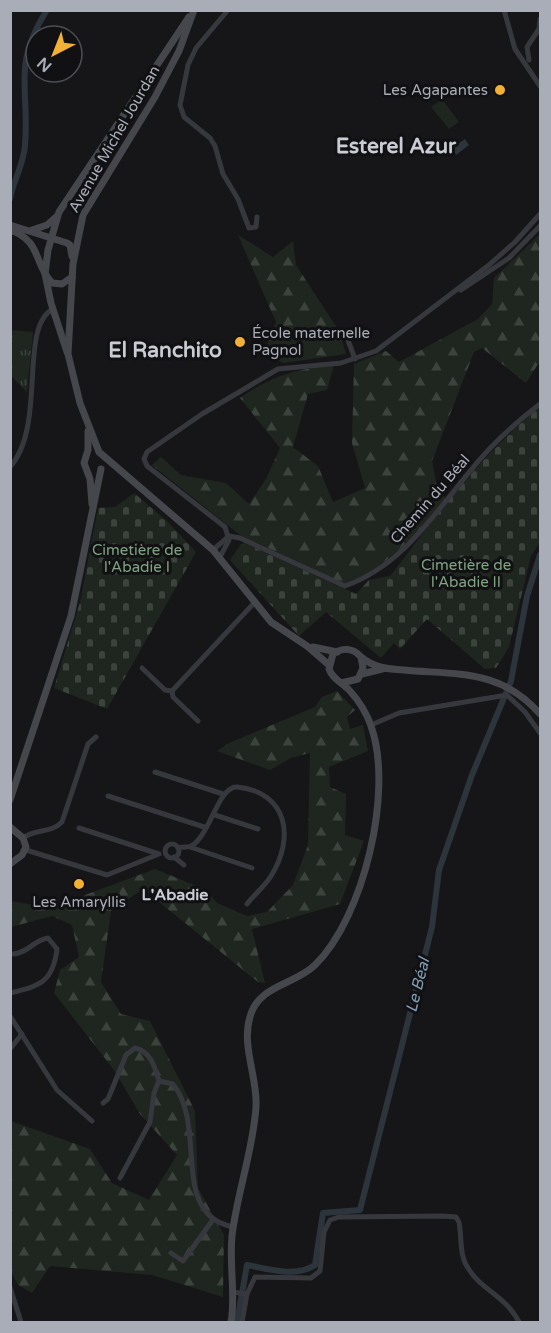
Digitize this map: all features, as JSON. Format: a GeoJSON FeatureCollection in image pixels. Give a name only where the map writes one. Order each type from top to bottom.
{"type":"FeatureCollection","features":[{"type":"Feature","properties":{"kind":"main road"},"geometry":{"type":"LineString","coordinates":[[29,231],[47,225],[59,212],[194,10]]}},
{"type":"Feature","properties":{"kind":"main road","name":"Avenue Michel Jourdan"},"geometry":{"type":"LineString","coordinates":[[194,10],[179,51],[155,97],[83,215],[73,264],[68,354],[88,426],[101,454],[213,550],[255,603],[278,627],[307,646],[329,665]]}},
{"type":"Feature","properties":{"kind":"main road"},"geometry":{"type":"LineString","coordinates":[[45,274],[51,237],[59,212]]}},
{"type":"Feature","properties":{"kind":"main road"},"geometry":{"type":"LineString","coordinates":[[10,225],[70,245],[73,264]]}},
{"type":"Feature","properties":{"kind":"main road"},"geometry":{"type":"LineString","coordinates":[[10,230],[24,236],[34,246],[45,274],[53,309],[68,354]]}},
{"type":"Feature","properties":{"kind":"main road"},"geometry":{"type":"LineString","coordinates":[[45,274],[56,285],[66,283],[72,277]]}},
{"type":"Feature","properties":{"kind":"main road","name":"Avenue Michel Jourdan"},"geometry":{"type":"LineString","coordinates":[[87,453],[88,426]]}},
{"type":"Feature","properties":{"kind":"main road"},"geometry":{"type":"LineString","coordinates":[[10,800],[71,616],[102,468],[101,454],[87,453],[84,463],[87,469],[93,510]]}},
{"type":"Feature","properties":{"kind":"main road"},"geometry":{"type":"LineString","coordinates":[[87,469],[94,471],[102,468]]}},
{"type":"Feature","properties":{"kind":"main road","name":"Avenue Michel Jourdan"},"geometry":{"type":"LineString","coordinates":[[102,468],[120,471]]}},
{"type":"Feature","properties":{"kind":"main road","name":"Avenue Michel Jourdan"},"geometry":{"type":"LineString","coordinates":[[307,646],[337,652]]}},
{"type":"Feature","properties":{"kind":"main road"},"geometry":{"type":"LineString","coordinates":[[232,1320],[235,1293],[233,1227],[256,1108],[248,1037],[250,1017],[255,1006],[267,993],[305,973],[318,962],[350,910],[369,860],[374,835],[379,768],[371,725],[361,706],[332,676],[329,665],[337,652],[350,650],[383,669]]}},
{"type":"Feature","properties":{"kind":"main road"},"geometry":{"type":"LineString","coordinates":[[361,657],[357,690],[361,706]]}},
{"type":"Feature","properties":{"kind":"main road"},"geometry":{"type":"LineString","coordinates":[[341,683],[383,669],[477,676],[498,681],[510,693],[540,714]]}},
{"type":"Feature","properties":{"kind":"main road"},"geometry":{"type":"LineString","coordinates":[[10,826],[26,850],[14,858],[10,864]]}},
{"type":"Feature","properties":{"kind":"street"},"geometry":{"type":"LineString","coordinates":[[228,10],[196,48],[188,65],[180,105],[184,117],[210,138],[215,146],[223,174],[238,199],[249,228],[256,226],[257,217]]}},
{"type":"Feature","properties":{"kind":"street"},"geometry":{"type":"LineString","coordinates":[[504,10],[515,49],[540,86]]}},
{"type":"Feature","properties":{"kind":"street"},"geometry":{"type":"LineString","coordinates":[[529,60],[527,47],[539,29],[540,19]]}},
{"type":"Feature","properties":{"kind":"street"},"geometry":{"type":"LineString","coordinates":[[452,295],[515,242],[540,214]]}},
{"type":"Feature","properties":{"kind":"street"},"geometry":{"type":"LineString","coordinates":[[220,557],[228,547],[229,536],[225,528],[147,466],[144,459],[147,452],[208,410],[278,369],[355,359],[376,351],[452,295],[509,258],[540,226]]}},
{"type":"Feature","properties":{"kind":"street"},"geometry":{"type":"LineString","coordinates":[[10,467],[22,452],[32,414],[34,341],[47,313],[53,309]]}},
{"type":"Feature","properties":{"kind":"street"},"geometry":{"type":"LineString","coordinates":[[346,334],[355,359]]}},
{"type":"Feature","properties":{"kind":"street","name":"Chemin du Béal"},"geometry":{"type":"LineString","coordinates":[[229,536],[240,538],[345,586],[359,581],[406,548],[495,443],[540,404]]}},
{"type":"Feature","properties":{"kind":"street"},"geometry":{"type":"LineString","coordinates":[[213,550],[229,536]]}},
{"type":"Feature","properties":{"kind":"street"},"geometry":{"type":"LineString","coordinates":[[172,691],[255,603]]}},
{"type":"Feature","properties":{"kind":"street"},"geometry":{"type":"LineString","coordinates":[[142,668],[165,690],[172,691]]}},
{"type":"Feature","properties":{"kind":"street"},"geometry":{"type":"LineString","coordinates":[[172,691],[173,697],[198,721]]}},
{"type":"Feature","properties":{"kind":"street"},"geometry":{"type":"LineString","coordinates":[[371,725],[399,713],[510,693],[540,733]]}},
{"type":"Feature","properties":{"kind":"street"},"geometry":{"type":"LineString","coordinates":[[17,836],[36,830],[54,828],[62,822],[87,744],[96,737]]}},
{"type":"Feature","properties":{"kind":"street"},"geometry":{"type":"LineString","coordinates":[[155,772],[223,794]]}},
{"type":"Feature","properties":{"kind":"street"},"geometry":{"type":"LineString","coordinates":[[190,847],[215,815],[223,794],[230,788],[268,797],[280,809],[284,833],[282,852],[271,877],[247,904]]}},
{"type":"Feature","properties":{"kind":"street"},"geometry":{"type":"LineString","coordinates":[[108,796],[204,827]]}},
{"type":"Feature","properties":{"kind":"street"},"geometry":{"type":"LineString","coordinates":[[215,815],[258,829]]}},
{"type":"Feature","properties":{"kind":"street"},"geometry":{"type":"LineString","coordinates":[[79,828],[159,854]]}},
{"type":"Feature","properties":{"kind":"street"},"geometry":{"type":"LineString","coordinates":[[166,853],[168,845],[175,844],[178,854],[174,857]]}},
{"type":"Feature","properties":{"kind":"street"},"geometry":{"type":"LineString","coordinates":[[178,848],[190,847],[252,868]]}},
{"type":"Feature","properties":{"kind":"street"},"geometry":{"type":"LineString","coordinates":[[26,850],[107,875],[166,853],[184,865]]}},
{"type":"Feature","properties":{"kind":"street"},"geometry":{"type":"LineString","coordinates":[[10,993],[37,986],[46,979],[51,973],[57,949],[48,938],[36,942],[21,953],[13,954]]}},
{"type":"Feature","properties":{"kind":"street"},"geometry":{"type":"LineString","coordinates":[[10,1016],[57,1090],[92,1121]]}},
{"type":"Feature","properties":{"kind":"street"},"geometry":{"type":"LineString","coordinates":[[10,1049],[22,1034]]}},
{"type":"Feature","properties":{"kind":"street"},"geometry":{"type":"LineString","coordinates":[[103,1103],[108,1099],[126,1055],[135,1048],[143,1049],[153,1062],[159,1081],[154,1093],[150,1122],[120,1178]]}},
{"type":"Feature","properties":{"kind":"street"},"geometry":{"type":"LineString","coordinates":[[159,1081],[173,1084],[181,1094],[189,1125],[194,1187],[199,1204],[212,1221],[233,1227]]}},
{"type":"Feature","properties":{"kind":"street"},"geometry":{"type":"LineString","coordinates":[[242,1323],[246,1295],[252,1281],[259,1276],[311,1278],[320,1271],[324,1232],[330,1220],[339,1217],[443,1215],[456,1217],[459,1222],[463,1258],[467,1268],[486,1287],[508,1303],[519,1323]]}},
{"type":"Feature","properties":{"kind":"street"},"geometry":{"type":"LineString","coordinates":[[171,1253],[183,1261],[212,1221]]}},
{"type":"Feature","properties":{"kind":"street"},"geometry":{"type":"LineString","coordinates":[[10,1287],[21,1323]]}},
{"type":"Feature","properties":{"kind":"street"},"geometry":{"type":"LineString","coordinates":[[235,1293],[246,1295]]}},
{"type":"Feature","properties":{"kind":"green space"},"geometry":{"type":"Polygon","coordinates":[[[442,99],[459,122],[449,129],[431,107],[442,99]]]}},
{"type":"Feature","properties":{"kind":"green space"},"geometry":{"type":"Polygon","coordinates":[[[540,234],[540,365],[538,364],[526,383],[482,348],[474,352],[432,461],[438,492],[446,498],[401,548],[361,577],[345,584],[240,535],[152,465],[161,457],[181,475],[226,483],[249,504],[266,479],[280,448],[240,398],[284,375],[334,365],[327,390],[308,394],[293,447],[318,466],[333,502],[365,488],[352,443],[354,364],[386,351],[399,362],[478,319],[492,304],[494,278],[540,234]]]}},
{"type":"Feature","properties":{"kind":"green space"},"geometry":{"type":"Polygon","coordinates":[[[238,235],[273,257],[293,241],[296,265],[339,331],[346,354],[283,363],[264,352],[276,322],[238,235]]]}},
{"type":"Feature","properties":{"kind":"green space"},"geometry":{"type":"Polygon","coordinates":[[[10,330],[33,332],[27,392],[11,376],[10,330]]]}},
{"type":"Feature","properties":{"kind":"green space","name":"Cimetière de l'Abadie II"},"geometry":{"type":"Polygon","coordinates":[[[540,407],[540,542],[531,556],[509,647],[496,668],[485,669],[427,619],[400,649],[394,643],[381,658],[326,612],[299,636],[230,560],[241,544],[245,543],[356,594],[369,580],[390,576],[479,465],[540,407]]]}},
{"type":"Feature","properties":{"kind":"green space","name":"Cimetière de l'Abadie I"},"geometry":{"type":"Polygon","coordinates":[[[134,493],[168,522],[196,552],[107,709],[54,688],[80,602],[98,508],[115,507],[134,493]]]}},
{"type":"Feature","properties":{"kind":"green space"},"geometry":{"type":"Polygon","coordinates":[[[337,691],[355,710],[347,717],[350,729],[363,725],[368,751],[329,767],[330,787],[346,794],[345,835],[364,841],[340,904],[252,929],[265,983],[258,982],[143,889],[111,911],[101,982],[121,1014],[150,1021],[195,1111],[198,1188],[224,1235],[223,1297],[152,1275],[50,1266],[32,1293],[18,1285],[10,1270],[11,1121],[90,1149],[112,1183],[149,1200],[177,1155],[140,1114],[114,1070],[54,993],[60,970],[79,957],[72,925],[52,916],[11,927],[11,901],[50,908],[155,869],[206,890],[217,903],[247,916],[267,912],[293,885],[308,845],[310,753],[291,758],[270,770],[217,751],[229,743],[315,707],[322,697],[337,691]]]}},
{"type":"Feature","properties":{"kind":"shaded area"},"geometry":{"type":"Polygon","coordinates":[[[465,139],[469,145],[456,155],[452,148],[465,139]]]}},
{"type":"Feature","properties":{"kind":"waterway"},"geometry":{"type":"LineString","coordinates":[[10,199],[23,159],[25,145],[24,77],[26,62],[29,47],[47,10]]}},
{"type":"Feature","properties":{"kind":"waterway","name":"Le Béal"},"geometry":{"type":"LineString","coordinates":[[237,1322],[247,1265],[291,1272],[307,1269],[315,1265],[323,1213],[360,1210],[432,927],[439,870],[472,775],[511,681],[527,596],[540,555]]}},
{"type":"Feature","properties":{"kind":"place","name":"Les Agapantes"},"geometry":{"type":"Point","coordinates":[500,90]}},
{"type":"Feature","properties":{"kind":"place","name":"École maternelle Pagnol"},"geometry":{"type":"Point","coordinates":[240,342]}},
{"type":"Feature","properties":{"kind":"place","name":"Les Amaryllis"},"geometry":{"type":"Point","coordinates":[79,884]}},
{"type":"Feature","properties":{"kind":"district","name":"Esterel Azur"},"geometry":{"type":"Point","coordinates":[396,146]}},
{"type":"Feature","properties":{"kind":"district","name":"El Ranchito"},"geometry":{"type":"Point","coordinates":[165,350]}},
{"type":"Feature","properties":{"kind":"district","name":"L'Abadie"},"geometry":{"type":"Point","coordinates":[175,894]}}]}
